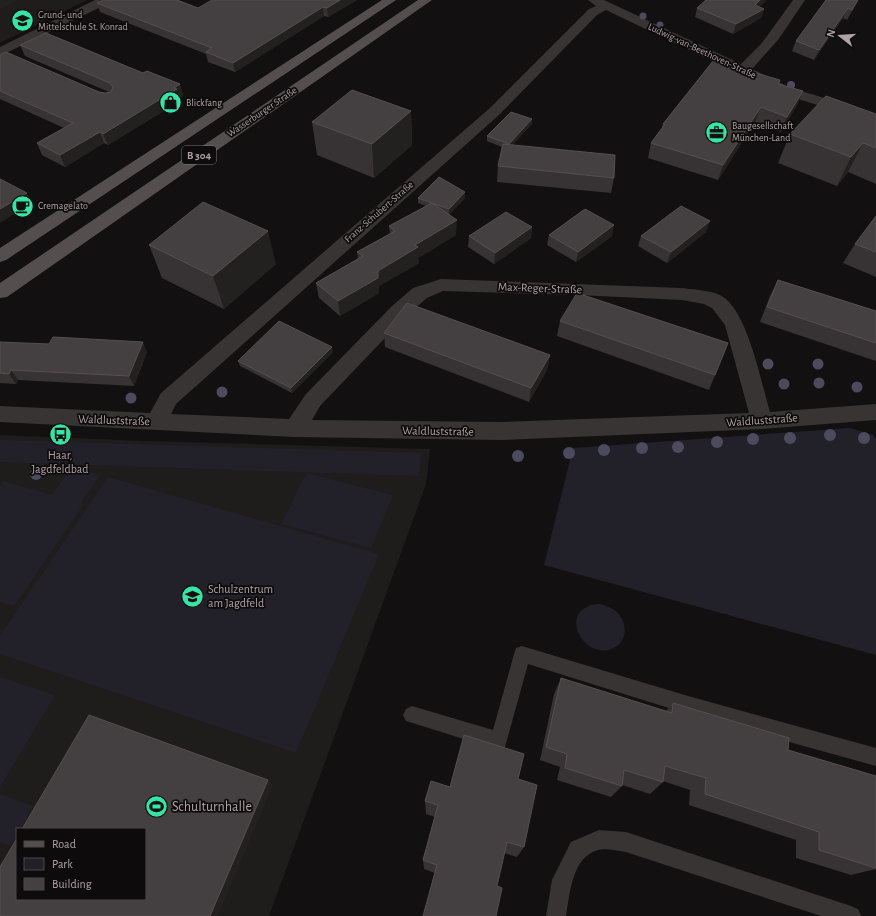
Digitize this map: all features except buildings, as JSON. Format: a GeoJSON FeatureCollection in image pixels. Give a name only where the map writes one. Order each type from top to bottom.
{"type":"FeatureCollection","features":[{"type":"Feature","properties":{"kind":"main road","name":"Wasserburger Straße"},"geometry":{"type":"LineString","coordinates":[[0,256],[390,0]]}},
{"type":"Feature","properties":{"kind":"main road","name":"Wasserburger Straße"},"geometry":{"type":"LineString","coordinates":[[0,292],[426,0]]}},
{"type":"Feature","properties":{"kind":"street"},"geometry":{"type":"LineString","coordinates":[[0,52],[105,0]]}},
{"type":"Feature","properties":{"kind":"street"},"geometry":{"type":"LineString","coordinates":[[743,70],[756,59],[775,35],[799,0]]}},
{"type":"Feature","properties":{"kind":"street","name":"Ludwig-van-Beethoven-Straße"},"geometry":{"type":"LineString","coordinates":[[600,3],[786,91],[826,103],[876,127]]}},
{"type":"Feature","properties":{"kind":"street","name":"Franz-Schubert-Straße"},"geometry":{"type":"LineString","coordinates":[[156,422],[168,399],[495,111],[593,12],[600,3]]}},
{"type":"Feature","properties":{"kind":"street"},"geometry":{"type":"LineString","coordinates":[[0,52],[17,59]]}},
{"type":"Feature","properties":{"kind":"street","name":"Max-Reger-Straße"},"geometry":{"type":"LineString","coordinates":[[296,428],[312,400],[399,311],[420,293],[441,285],[682,294],[708,298],[719,303],[734,323],[762,421]]}},
{"type":"Feature","properties":{"kind":"street","name":"Waldluststraße"},"geometry":{"type":"LineString","coordinates":[[0,414],[296,428],[502,431],[762,421],[876,412]]}},
{"type":"Feature","properties":{"kind":"lane"},"geometry":{"type":"LineString","coordinates":[[412,715],[498,741],[522,654],[688,705],[876,757]]}},
{"type":"Feature","properties":{"kind":"lane"},"geometry":{"type":"LineString","coordinates":[[556,916],[562,880],[578,850],[599,840],[626,842],[850,916]]}},
{"type":"Feature","properties":{"kind":"shaded area","name":"Grund- und Mittelschule St. Konrad"},"geometry":{"type":"Polygon","coordinates":[[[0,0],[87,0],[0,43],[0,0]]]}},
{"type":"Feature","properties":{"kind":"shaded area","name":"Schulzentrum am Jagdfeld"},"geometry":{"type":"Polygon","coordinates":[[[0,435],[145,441],[430,449],[426,484],[269,916],[0,916],[0,435]]]}},
{"type":"Feature","properties":{"kind":"green space"},"geometry":{"type":"Polygon","coordinates":[[[850,428],[873,435],[876,439],[876,655],[544,565],[573,448],[850,428]]]}},
{"type":"Feature","properties":{"kind":"green space"},"geometry":{"type":"Polygon","coordinates":[[[0,440],[421,453],[419,476],[0,462],[0,440]]]}},
{"type":"Feature","properties":{"kind":"green space"},"geometry":{"type":"Polygon","coordinates":[[[72,467],[100,475],[81,503],[84,504],[14,606],[0,602],[0,485],[3,481],[52,495],[72,467]]]}},
{"type":"Feature","properties":{"kind":"green space"},"geometry":{"type":"Polygon","coordinates":[[[306,473],[393,495],[371,548],[282,524],[306,473]]]}},
{"type":"Feature","properties":{"kind":"green space"},"geometry":{"type":"Polygon","coordinates":[[[108,477],[379,554],[296,753],[0,654],[0,636],[108,477]]]}},
{"type":"Feature","properties":{"kind":"green space"},"geometry":{"type":"Polygon","coordinates":[[[601,604],[613,609],[621,616],[625,632],[624,637],[617,646],[607,650],[597,649],[588,645],[581,638],[577,629],[576,620],[580,612],[590,605],[601,604]]]}},
{"type":"Feature","properties":{"kind":"green space"},"geometry":{"type":"Polygon","coordinates":[[[0,677],[55,695],[0,787],[0,677]]]}},
{"type":"Feature","properties":{"kind":"green space"},"geometry":{"type":"Polygon","coordinates":[[[0,794],[33,806],[21,828],[16,828],[16,836],[10,846],[0,842],[0,794]]]}},
{"type":"Feature","properties":{"kind":"place","name":"Grund- und Mittelschule St. Konrad"},"geometry":{"type":"Point","coordinates":[22,21]}},
{"type":"Feature","properties":{"kind":"place","name":"Blickfang"},"geometry":{"type":"Point","coordinates":[171,103]}},
{"type":"Feature","properties":{"kind":"place","name":"Baugesellschaft München-Land"},"geometry":{"type":"Point","coordinates":[716,132]}},
{"type":"Feature","properties":{"kind":"place","name":"Cremagelato"},"geometry":{"type":"Point","coordinates":[22,206]}},
{"type":"Feature","properties":{"kind":"place","name":"Haar, Jagdfeldbad"},"geometry":{"type":"Point","coordinates":[60,434]}},
{"type":"Feature","properties":{"kind":"place","name":"Schulzentrum am Jagdfeld"},"geometry":{"type":"Point","coordinates":[192,596]}},
{"type":"Feature","properties":{"kind":"place","name":"Schulturnhalle"},"geometry":{"type":"Point","coordinates":[156,807]}}]}
